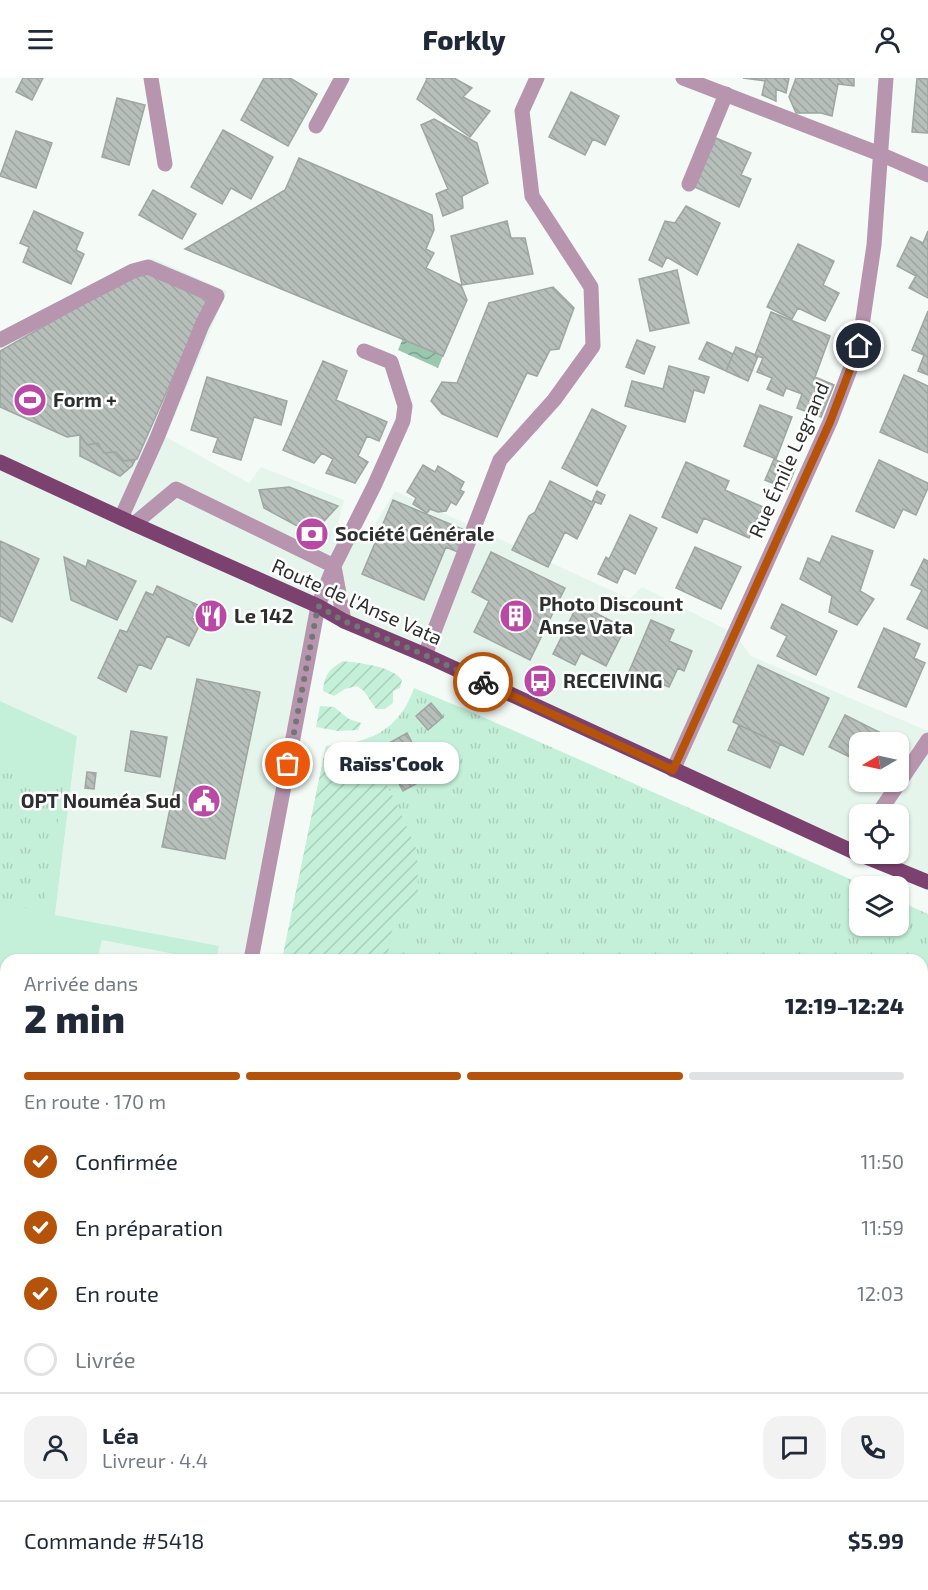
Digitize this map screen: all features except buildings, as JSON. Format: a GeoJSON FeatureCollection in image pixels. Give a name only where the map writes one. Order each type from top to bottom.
{"type":"FeatureCollection","features":[{"type":"Feature","properties":{"kind":"main road","name":"Route de l'Anse Vata"},"geometry":{"type":"LineString","coordinates":[[0,462],[673,770],[849,845]]}},
{"type":"Feature","properties":{"kind":"main road","name":"Route de l'Anse Vata"},"geometry":{"type":"LineString","coordinates":[[890,864],[928,882]]}},
{"type":"Feature","properties":{"kind":"street"},"geometry":{"type":"LineString","coordinates":[[151,78],[165,164]]}},
{"type":"Feature","properties":{"kind":"street"},"geometry":{"type":"LineString","coordinates":[[316,126],[342,78]]}},
{"type":"Feature","properties":{"kind":"street"},"geometry":{"type":"LineString","coordinates":[[425,655],[500,460],[554,400],[592,346],[591,287],[532,196],[522,111],[537,78]]}},
{"type":"Feature","properties":{"kind":"street"},"geometry":{"type":"LineString","coordinates":[[683,78],[880,154],[928,175]]}},
{"type":"Feature","properties":{"kind":"street","name":"Rue Émile Legrand"},"geometry":{"type":"LineString","coordinates":[[673,770],[830,422],[859,346],[874,245],[886,78]]}},
{"type":"Feature","properties":{"kind":"street"},"geometry":{"type":"LineString","coordinates":[[689,184],[726,94]]}},
{"type":"Feature","properties":{"kind":"street"},"geometry":{"type":"LineString","coordinates":[[0,340],[133,271],[148,267],[217,296],[202,325],[127,521]]}},
{"type":"Feature","properties":{"kind":"street"},"geometry":{"type":"LineString","coordinates":[[251,954],[318,606],[334,566],[404,421],[405,406],[391,362],[364,351]]}},
{"type":"Feature","properties":{"kind":"street"},"geometry":{"type":"LineString","coordinates":[[127,521],[176,489],[334,566]]}},
{"type":"Feature","properties":{"kind":"street"},"geometry":{"type":"LineString","coordinates":[[334,566],[344,621]]}},
{"type":"Feature","properties":{"kind":"street"},"geometry":{"type":"LineString","coordinates":[[885,804],[928,740]]}},
{"type":"Feature","properties":{"kind":"shaded area"},"geometry":{"type":"Polygon","coordinates":[[[152,258],[227,291],[166,437],[249,483],[261,467],[344,500],[338,524],[367,538],[395,491],[630,599],[642,587],[735,634],[751,656],[928,731],[928,882],[884,864],[909,864],[909,804],[849,804],[849,850],[425,655],[344,621],[318,607],[252,954],[98,954],[104,924],[55,915],[77,736],[0,701],[0,335],[152,258]]]}},
{"type":"Feature","properties":{"kind":"green space"},"geometry":{"type":"Polygon","coordinates":[[[343,661],[375,666],[397,675],[402,680],[400,688],[393,691],[393,703],[385,709],[376,709],[364,691],[357,686],[345,689],[334,696],[323,691],[329,673],[343,661]]]}},
{"type":"Feature","properties":{"kind":"green space"},"geometry":{"type":"Polygon","coordinates":[[[414,688],[849,879],[849,936],[909,936],[909,905],[928,914],[928,954],[283,954],[326,746],[341,745],[368,738],[391,725],[400,715],[414,688]]]}},
{"type":"Feature","properties":{"kind":"green space"},"geometry":{"type":"Polygon","coordinates":[[[0,701],[77,736],[55,915],[219,946],[217,954],[175,954],[102,940],[98,954],[0,954],[0,701]]]}},
{"type":"Feature","properties":{"kind":"green space"},"geometry":{"type":"Polygon","coordinates":[[[320,706],[334,707],[349,719],[361,723],[358,730],[338,731],[316,727],[320,706]]]}},
{"type":"Feature","properties":{"kind":"green space"},"geometry":{"type":"Polygon","coordinates":[[[362,741],[397,804],[417,851],[418,896],[394,918],[388,954],[283,954],[326,746],[362,741]]]}},
{"type":"Feature","properties":{"kind":"green space"},"geometry":{"type":"Polygon","coordinates":[[[0,772],[64,783],[44,911],[0,904],[0,772]]]}},
{"type":"Feature","properties":{"kind":"water"},"geometry":{"type":"Polygon","coordinates":[[[403,338],[443,356],[438,368],[398,350],[403,338]]]}},
{"type":"Feature","properties":{"kind":"way so far"},"geometry":{"type":"LineString","coordinates":[[288,764],[318,606],[344,621],[483,682]]}},
{"type":"Feature","properties":{"kind":"place","name":"Form +"},"geometry":{"type":"Point","coordinates":[30,400]}},
{"type":"Feature","properties":{"kind":"place","name":"Société Générale"},"geometry":{"type":"Point","coordinates":[312,534]}},
{"type":"Feature","properties":{"kind":"place","name":"Le 142"},"geometry":{"type":"Point","coordinates":[211,616]}},
{"type":"Feature","properties":{"kind":"place","name":"Photo Discount Anse Vata"},"geometry":{"type":"Point","coordinates":[516,616]}},
{"type":"Feature","properties":{"kind":"place","name":"RECEIVING"},"geometry":{"type":"Point","coordinates":[540,681]}},
{"type":"Feature","properties":{"kind":"place","name":"Raïss'Cook"},"geometry":{"type":"Point","coordinates":[288,764]}},
{"type":"Feature","properties":{"kind":"place","name":"OPT Nouméa Sud"},"geometry":{"type":"Point","coordinates":[204,801]}},
{"type":"Feature","properties":{"kind":"route"},"geometry":{"type":"LineString","coordinates":[[483,682],[673,770],[830,422],[859,346]]}}]}
